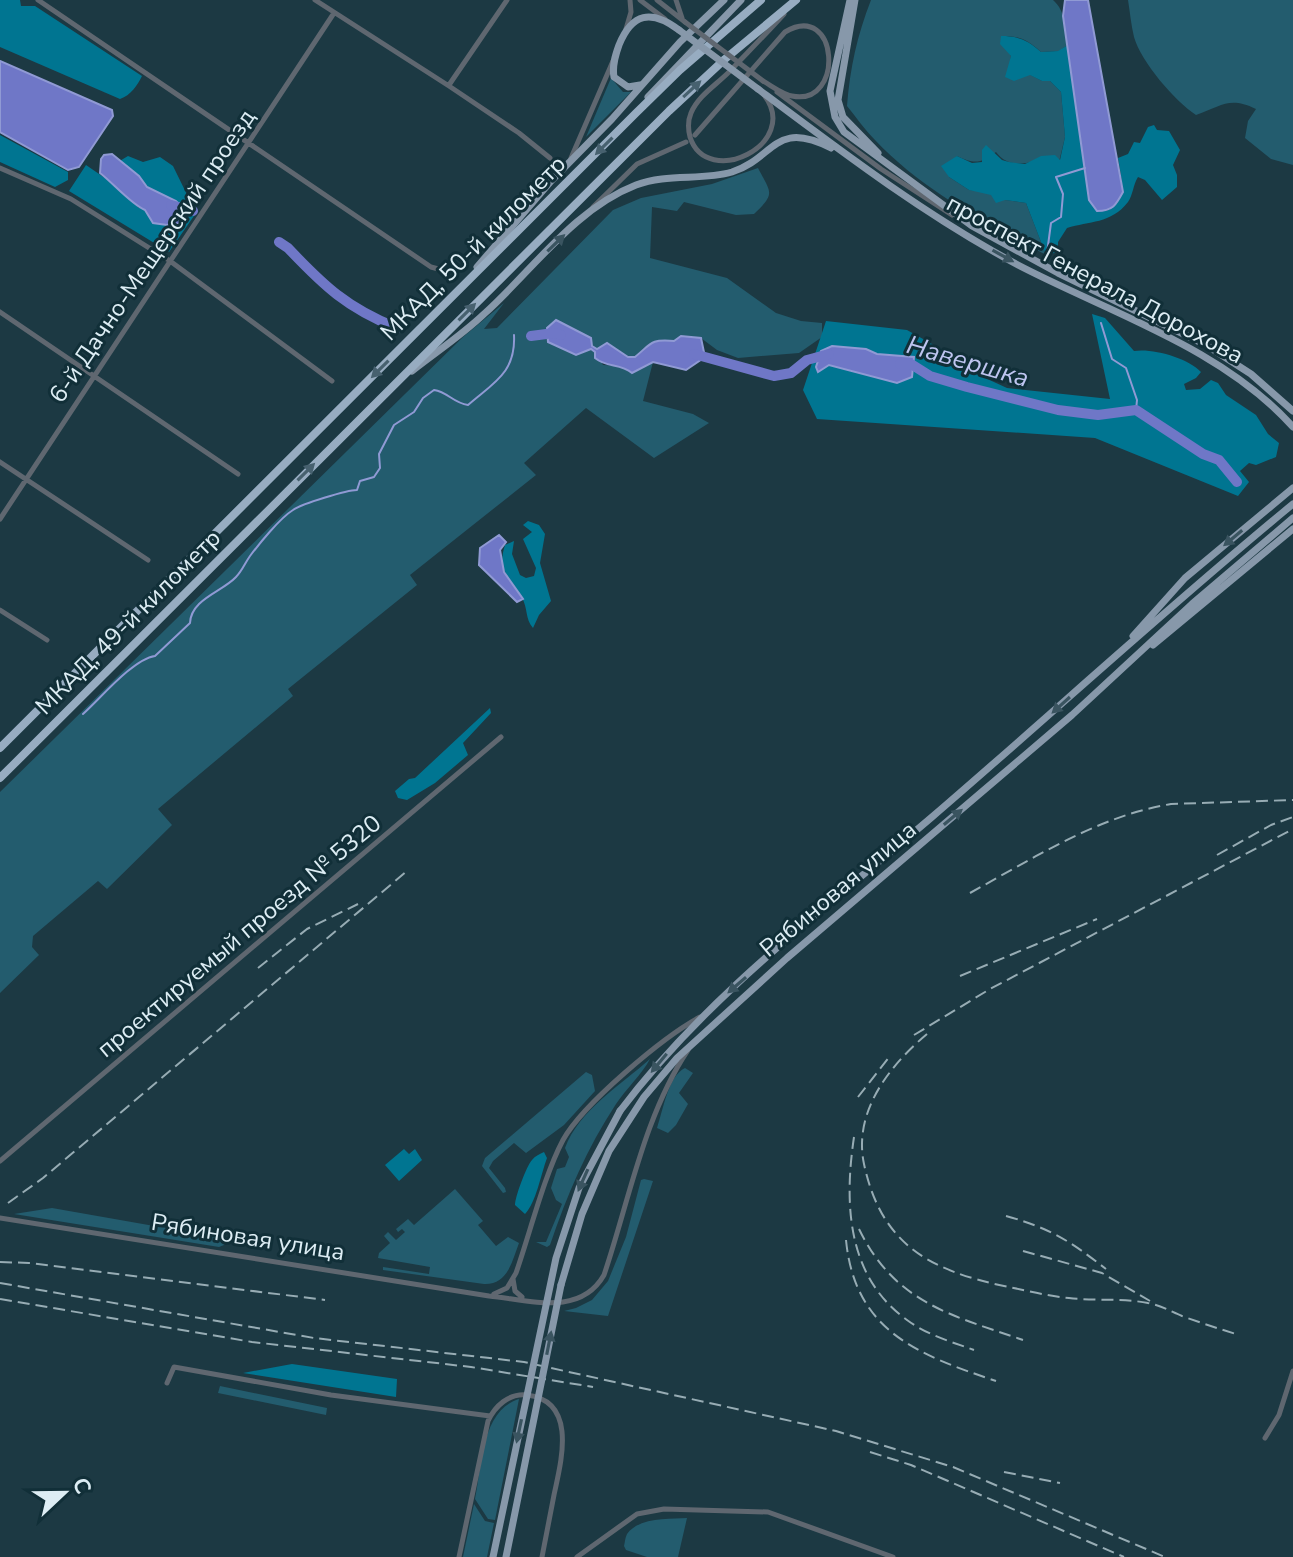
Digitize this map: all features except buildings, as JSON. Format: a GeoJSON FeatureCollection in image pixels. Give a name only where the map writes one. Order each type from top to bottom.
{"type":"FeatureCollection","features":[{"type":"Feature","properties":{"kind":"highway","name":"МКАД, 50-й километр"},"geometry":{"type":"LineString","coordinates":[[236,512],[636,113],[761,0]]}},
{"type":"Feature","properties":{"kind":"highway","name":"МКАД, 50-й километр"},"geometry":{"type":"LineString","coordinates":[[251,528],[669,111],[796,0]]}},
{"type":"Feature","properties":{"kind":"highway","name":"МКАД, 49-й километр"},"geometry":{"type":"LineString","coordinates":[[0,748],[236,512]]}},
{"type":"Feature","properties":{"kind":"highway","name":"МКАД, 49-й километр"},"geometry":{"type":"LineString","coordinates":[[0,778],[251,528]]}},
{"type":"Feature","properties":{"kind":"main road"},"geometry":{"type":"LineString","coordinates":[[446,302],[570,161],[724,0]]}},
{"type":"Feature","properties":{"kind":"main road"},"geometry":{"type":"LineString","coordinates":[[636,113],[654,90],[741,0]]}},
{"type":"Feature","properties":{"kind":"main road"},"geometry":{"type":"LineString","coordinates":[[853,0],[838,89],[840,109],[850,127],[897,171]]}},
{"type":"Feature","properties":{"kind":"main road"},"geometry":{"type":"LineString","coordinates":[[853,0],[830,91],[832,110],[844,132],[972,226]]}},
{"type":"Feature","properties":{"kind":"main road"},"geometry":{"type":"LineString","coordinates":[[648,79],[633,87],[622,85],[614,77],[615,56],[626,29],[636,19],[647,16],[670,23]]}},
{"type":"Feature","properties":{"kind":"main road","name":"проспект Генерала Дорохова"},"geometry":{"type":"LineString","coordinates":[[670,23],[912,202],[1009,259],[1216,363],[1266,399],[1293,427]]}},
{"type":"Feature","properties":{"kind":"main road"},"geometry":{"type":"LineString","coordinates":[[392,387],[483,316],[579,222],[607,200],[639,184],[656,179],[734,171],[773,145],[791,138],[815,141],[860,166]]}},
{"type":"Feature","properties":{"kind":"main road","name":"проспект Генерала Дорохова"},"geometry":{"type":"LineString","coordinates":[[972,226],[1058,273],[1223,355],[1259,380],[1293,411]]}},
{"type":"Feature","properties":{"kind":"main road"},"geometry":{"type":"LineString","coordinates":[[1119,653],[1185,578],[1293,488]]}},
{"type":"Feature","properties":{"kind":"main road","name":"Рябиновая улица"},"geometry":{"type":"LineString","coordinates":[[700,1017],[1293,504]]}},
{"type":"Feature","properties":{"kind":"main road","name":"Рябиновая улица"},"geometry":{"type":"LineString","coordinates":[[694,1042],[794,952],[1072,715],[1293,518]]}},
{"type":"Feature","properties":{"kind":"main road"},"geometry":{"type":"LineString","coordinates":[[1135,657],[1175,629],[1293,529]]}},
{"type":"Feature","properties":{"kind":"main road"},"geometry":{"type":"LineString","coordinates":[[493,1557],[559,1245],[588,1168],[620,1111],[700,1017]]}},
{"type":"Feature","properties":{"kind":"main road"},"geometry":{"type":"LineString","coordinates":[[506,1557],[567,1259],[590,1193],[609,1151],[630,1118],[661,1076],[694,1042]]}},
{"type":"Feature","properties":{"kind":"street"},"geometry":{"type":"LineString","coordinates":[[38,0],[431,267],[452,269]]}},
{"type":"Feature","properties":{"kind":"street"},"geometry":{"type":"LineString","coordinates":[[315,0],[519,133],[550,158]]}},
{"type":"Feature","properties":{"kind":"street"},"geometry":{"type":"LineString","coordinates":[[449,86],[507,0]]}},
{"type":"Feature","properties":{"kind":"street"},"geometry":{"type":"LineString","coordinates":[[626,29],[631,12],[630,0]]}},
{"type":"Feature","properties":{"kind":"street"},"geometry":{"type":"LineString","coordinates":[[640,0],[670,23]]}},
{"type":"Feature","properties":{"kind":"street","name":"проспект Генерала Дорохова"},"geometry":{"type":"LineString","coordinates":[[657,0],[881,169],[972,226]]}},
{"type":"Feature","properties":{"kind":"street"},"geometry":{"type":"LineString","coordinates":[[676,0],[685,22]]}},
{"type":"Feature","properties":{"kind":"street"},"geometry":{"type":"LineString","coordinates":[[758,89],[773,110],[773,125],[766,139],[734,161],[719,161],[699,150],[692,141],[689,127],[694,106],[796,0]]}},
{"type":"Feature","properties":{"kind":"street","name":"6-й Дачно-Мещерский проезд"},"geometry":{"type":"LineString","coordinates":[[0,519],[334,13]]}},
{"type":"Feature","properties":{"kind":"street"},"geometry":{"type":"LineString","coordinates":[[695,135],[785,32],[803,26],[817,30],[823,36],[829,48],[829,59],[825,78],[818,89],[806,95],[792,96],[763,81]]}},
{"type":"Feature","properties":{"kind":"street"},"geometry":{"type":"LineString","coordinates":[[570,161],[615,56]]}},
{"type":"Feature","properties":{"kind":"street"},"geometry":{"type":"LineString","coordinates":[[579,222],[637,164],[686,142]]}},
{"type":"Feature","properties":{"kind":"street"},"geometry":{"type":"LineString","coordinates":[[0,168],[71,199],[170,261],[332,381]]}},
{"type":"Feature","properties":{"kind":"street"},"geometry":{"type":"LineString","coordinates":[[0,312],[238,474]]}},
{"type":"Feature","properties":{"kind":"street"},"geometry":{"type":"LineString","coordinates":[[0,462],[148,560]]}},
{"type":"Feature","properties":{"kind":"street"},"geometry":{"type":"LineString","coordinates":[[0,610],[47,640]]}},
{"type":"Feature","properties":{"kind":"street","name":"проектируемый проезд № 5320"},"geometry":{"type":"LineString","coordinates":[[0,1161],[501,737]]}},
{"type":"Feature","properties":{"kind":"street","name":"Рябиновая улица"},"geometry":{"type":"LineString","coordinates":[[514,1278],[555,1159],[570,1129],[589,1107],[650,1052],[700,1017]]}},
{"type":"Feature","properties":{"kind":"street","name":"Рябиновая улица"},"geometry":{"type":"LineString","coordinates":[[0,1218],[489,1296],[573,1302],[599,1284],[665,1092],[694,1042]]}},
{"type":"Feature","properties":{"kind":"street"},"geometry":{"type":"LineString","coordinates":[[489,1296],[507,1288],[514,1278]]}},
{"type":"Feature","properties":{"kind":"street"},"geometry":{"type":"LineString","coordinates":[[514,1278],[515,1291],[527,1300]]}},
{"type":"Feature","properties":{"kind":"street"},"geometry":{"type":"LineString","coordinates":[[167,1383],[174,1367],[331,1395],[490,1416]]}},
{"type":"Feature","properties":{"kind":"street"},"geometry":{"type":"LineString","coordinates":[[1265,1438],[1279,1415],[1293,1371]]}},
{"type":"Feature","properties":{"kind":"street"},"geometry":{"type":"LineString","coordinates":[[459,1557],[490,1416],[510,1397],[530,1395],[549,1405],[561,1423],[563,1454],[542,1557]]}},
{"type":"Feature","properties":{"kind":"street"},"geometry":{"type":"LineString","coordinates":[[577,1557],[637,1514],[664,1509],[768,1512],[893,1557]]}},
{"type":"Feature","properties":{"kind":"shaded area"},"geometry":{"type":"Polygon","coordinates":[[[0,0],[20,0],[21,6],[35,6],[142,76],[130,93],[120,99],[0,47],[0,0]]]}},
{"type":"Feature","properties":{"kind":"shaded area"},"geometry":{"type":"Polygon","coordinates":[[[871,0],[1053,0],[1057,4],[1068,45],[1059,51],[1041,52],[1022,39],[1001,36],[1011,56],[1010,64],[1042,81],[1050,81],[1061,92],[1065,137],[1059,162],[1049,157],[1013,163],[996,152],[977,162],[957,156],[949,177],[969,190],[1026,203],[1046,255],[956,204],[913,175],[875,140],[847,106],[855,52],[871,0]]]}},
{"type":"Feature","properties":{"kind":"shaded area"},"geometry":{"type":"Polygon","coordinates":[[[1065,0],[1088,0],[1123,192],[1113,206],[1102,211],[1097,211],[1089,200],[1063,16],[1065,0]]]}},
{"type":"Feature","properties":{"kind":"shaded area"},"geometry":{"type":"Polygon","coordinates":[[[1128,0],[1293,0],[1293,165],[1271,159],[1245,138],[1248,121],[1256,109],[1232,103],[1196,115],[1178,100],[1151,69],[1138,47],[1128,0]]]}},
{"type":"Feature","properties":{"kind":"shaded area"},"geometry":{"type":"Polygon","coordinates":[[[1001,36],[1032,44],[1041,52],[1058,51],[1068,45],[1089,200],[1106,211],[1113,207],[1122,188],[1118,158],[1128,154],[1134,142],[1140,143],[1148,127],[1154,125],[1157,130],[1169,131],[1180,150],[1173,165],[1177,187],[1162,200],[1145,180],[1138,177],[1130,199],[1121,209],[1099,221],[1067,228],[1058,242],[1058,252],[1046,255],[1026,203],[1005,200],[996,203],[991,195],[969,190],[949,177],[941,166],[957,156],[972,163],[982,162],[982,150],[986,145],[1002,160],[1009,162],[1025,164],[1041,156],[1055,155],[1060,160],[1065,137],[1061,92],[1050,81],[1030,75],[1014,81],[1005,77],[1011,56],[1000,44],[1001,36]]]}},
{"type":"Feature","properties":{"kind":"shaded area"},"geometry":{"type":"Polygon","coordinates":[[[0,61],[112,110],[113,116],[79,167],[68,170],[0,132],[0,61]]]}},
{"type":"Feature","properties":{"kind":"shaded area"},"geometry":{"type":"Polygon","coordinates":[[[611,78],[623,92],[631,92],[586,137],[611,78]]]}},
{"type":"Feature","properties":{"kind":"shaded area"},"geometry":{"type":"Polygon","coordinates":[[[0,135],[68,172],[68,180],[55,187],[0,162],[0,135]]]}},
{"type":"Feature","properties":{"kind":"shaded area"},"geometry":{"type":"Polygon","coordinates":[[[112,154],[139,176],[147,187],[176,201],[184,209],[186,217],[183,223],[153,223],[145,210],[100,173],[101,159],[104,155],[112,154]]]}},
{"type":"Feature","properties":{"kind":"shaded area"},"geometry":{"type":"Polygon","coordinates":[[[128,156],[143,162],[160,157],[173,166],[196,213],[169,252],[69,191],[86,165],[118,187],[139,208],[185,209],[176,201],[147,187],[139,176],[118,162],[128,156]]]}},
{"type":"Feature","properties":{"kind":"shaded area"},"geometry":{"type":"Polygon","coordinates":[[[758,168],[769,192],[766,201],[754,214],[736,215],[684,202],[677,211],[652,207],[650,258],[727,278],[776,313],[801,321],[822,323],[822,337],[799,353],[738,358],[717,350],[701,338],[674,342],[658,340],[635,357],[628,357],[608,343],[597,349],[591,346],[590,349],[595,351],[603,365],[653,362],[643,401],[693,414],[709,423],[654,458],[586,408],[524,463],[536,475],[410,575],[417,585],[288,689],[293,696],[158,809],[172,825],[107,889],[98,881],[33,936],[32,947],[39,955],[0,993],[0,792],[463,337],[504,303],[484,329],[497,328],[613,210],[641,198],[712,184],[758,168]]]}},
{"type":"Feature","properties":{"kind":"shaded area"},"geometry":{"type":"Polygon","coordinates":[[[1092,314],[1105,318],[1134,351],[1151,351],[1188,362],[1201,372],[1184,384],[1186,390],[1200,389],[1211,380],[1218,383],[1226,395],[1256,415],[1268,434],[1279,443],[1276,457],[1256,465],[1249,463],[1240,471],[1249,482],[1238,496],[1095,438],[817,419],[803,390],[826,321],[907,330],[955,357],[959,366],[1007,388],[1110,399],[1092,314]]]}},
{"type":"Feature","properties":{"kind":"shaded area"},"geometry":{"type":"Polygon","coordinates":[[[556,320],[591,338],[592,346],[597,349],[607,343],[628,357],[635,357],[656,341],[674,341],[681,336],[701,338],[705,357],[686,370],[653,362],[632,373],[600,361],[591,349],[576,355],[548,342],[547,328],[556,320]]]}},
{"type":"Feature","properties":{"kind":"shaded area"},"geometry":{"type":"Polygon","coordinates":[[[832,346],[914,357],[912,377],[897,383],[829,365],[818,372],[816,367],[821,351],[832,346]]]}},
{"type":"Feature","properties":{"kind":"shaded area"},"geometry":{"type":"Polygon","coordinates":[[[528,521],[539,525],[545,534],[540,563],[551,601],[533,628],[524,602],[502,562],[505,545],[514,541],[512,554],[520,575],[526,578],[534,576],[536,568],[523,539],[532,532],[523,525],[528,521]]]}},
{"type":"Feature","properties":{"kind":"shaded area"},"geometry":{"type":"Polygon","coordinates":[[[499,535],[506,542],[500,550],[504,572],[523,599],[517,602],[479,565],[480,548],[499,535]]]}},
{"type":"Feature","properties":{"kind":"shaded area"},"geometry":{"type":"Polygon","coordinates":[[[490,708],[491,713],[463,743],[468,755],[435,783],[407,800],[398,798],[395,791],[409,779],[415,778],[490,708]]]}},
{"type":"Feature","properties":{"kind":"shaded area"},"geometry":{"type":"Polygon","coordinates":[[[650,1059],[616,1104],[596,1138],[571,1190],[550,1245],[547,1247],[536,1242],[546,1242],[562,1204],[556,1200],[551,1188],[557,1169],[565,1167],[569,1157],[565,1148],[571,1134],[590,1110],[650,1059]]]}},
{"type":"Feature","properties":{"kind":"shaded area"},"geometry":{"type":"Polygon","coordinates":[[[685,1068],[693,1073],[679,1093],[688,1104],[668,1133],[657,1128],[670,1086],[685,1068]]]}},
{"type":"Feature","properties":{"kind":"shaded area"},"geometry":{"type":"Polygon","coordinates":[[[586,1072],[592,1075],[595,1091],[564,1125],[526,1153],[514,1143],[493,1161],[489,1168],[505,1188],[506,1192],[503,1193],[482,1166],[485,1158],[586,1072]]]}},
{"type":"Feature","properties":{"kind":"shaded area"},"geometry":{"type":"Polygon","coordinates":[[[404,1149],[409,1154],[415,1149],[422,1160],[399,1181],[385,1165],[404,1149]]]}},
{"type":"Feature","properties":{"kind":"shaded area"},"geometry":{"type":"Polygon","coordinates":[[[544,1152],[547,1158],[538,1188],[525,1214],[515,1205],[519,1189],[532,1160],[544,1152]]]}},
{"type":"Feature","properties":{"kind":"shaded area"},"geometry":{"type":"Polygon","coordinates":[[[641,1180],[653,1181],[608,1316],[564,1311],[592,1300],[608,1281],[626,1237],[641,1180]]]}},
{"type":"Feature","properties":{"kind":"shaded area"},"geometry":{"type":"Polygon","coordinates":[[[455,1189],[483,1221],[478,1225],[496,1246],[508,1237],[519,1243],[504,1276],[499,1281],[484,1284],[383,1270],[383,1267],[429,1274],[430,1267],[378,1258],[390,1243],[384,1236],[388,1232],[396,1240],[405,1232],[396,1229],[408,1219],[414,1225],[455,1189]]]}},
{"type":"Feature","properties":{"kind":"shaded area"},"geometry":{"type":"Polygon","coordinates":[[[52,1208],[228,1239],[219,1247],[14,1214],[52,1208]]]}},
{"type":"Feature","properties":{"kind":"shaded area"},"geometry":{"type":"Polygon","coordinates":[[[292,1364],[397,1379],[396,1397],[243,1373],[292,1364]]]}},
{"type":"Feature","properties":{"kind":"shaded area"},"geometry":{"type":"Polygon","coordinates":[[[220,1386],[327,1408],[326,1415],[218,1393],[220,1386]]]}},
{"type":"Feature","properties":{"kind":"shaded area"},"geometry":{"type":"Polygon","coordinates":[[[519,1399],[495,1520],[488,1519],[475,1499],[485,1441],[497,1415],[506,1405],[519,1399]]]}},
{"type":"Feature","properties":{"kind":"shaded area"},"geometry":{"type":"Polygon","coordinates":[[[474,1504],[485,1521],[494,1523],[487,1557],[463,1557],[474,1504]]]}},
{"type":"Feature","properties":{"kind":"shaded area"},"geometry":{"type":"Polygon","coordinates":[[[687,1518],[678,1557],[647,1557],[626,1550],[624,1546],[627,1534],[639,1524],[687,1518]]]}},
{"type":"Feature","properties":{"kind":"waterway"},"geometry":{"type":"LineString","coordinates":[[1047,253],[1051,223],[1061,217],[1063,194],[1056,177],[1085,168]]}},
{"type":"Feature","properties":{"kind":"waterway","name":"Навершка"},"geometry":{"type":"LineString","coordinates":[[171,205],[193,211]]}},
{"type":"Feature","properties":{"kind":"waterway","name":"Навершка"},"geometry":{"type":"LineString","coordinates":[[279,242],[337,295],[397,328]]}},
{"type":"Feature","properties":{"kind":"waterway"},"geometry":{"type":"LineString","coordinates":[[1101,323],[1112,359],[1126,368],[1137,400],[1136,410]]}},
{"type":"Feature","properties":{"kind":"waterway"},"geometry":{"type":"LineString","coordinates":[[83,714],[127,672],[155,656],[190,623],[201,602],[236,577],[259,545],[288,514],[314,501],[357,490],[360,481],[374,477],[380,468],[379,454],[394,425],[414,412],[423,398],[434,390],[468,405],[494,383],[511,359],[514,335]]}},
{"type":"Feature","properties":{"kind":"waterway","name":"Навершка"},"geometry":{"type":"LineString","coordinates":[[531,336],[561,335]]}},
{"type":"Feature","properties":{"kind":"waterway","name":"Навершка"},"geometry":{"type":"LineString","coordinates":[[694,354],[774,376],[791,373],[807,360],[829,354]]}},
{"type":"Feature","properties":{"kind":"waterway","name":"Навершка"},"geometry":{"type":"LineString","coordinates":[[900,364],[911,364],[930,376],[967,387],[1058,410],[1098,415],[1136,410],[1203,454],[1219,460],[1237,482]]}},
{"type":"Feature","properties":{"kind":"railway"},"geometry":{"type":"LineString","coordinates":[[970,893],[1092,828],[1144,810],[1171,804],[1293,800]]}},
{"type":"Feature","properties":{"kind":"railway"},"geometry":{"type":"LineString","coordinates":[[1217,855],[1271,825],[1293,817]]}},
{"type":"Feature","properties":{"kind":"railway"},"geometry":{"type":"LineString","coordinates":[[914,1035],[990,989],[1293,829]]}},
{"type":"Feature","properties":{"kind":"railway"},"geometry":{"type":"LineString","coordinates":[[8,1203],[43,1178],[407,871]]}},
{"type":"Feature","properties":{"kind":"railway"},"geometry":{"type":"LineString","coordinates":[[258,968],[307,929],[358,904]]}},
{"type":"Feature","properties":{"kind":"railway"},"geometry":{"type":"LineString","coordinates":[[960,976],[1097,919]]}},
{"type":"Feature","properties":{"kind":"railway"},"geometry":{"type":"LineString","coordinates":[[927,1034],[887,1075],[869,1108],[864,1126],[864,1164],[872,1192],[882,1215],[896,1234],[931,1261],[977,1279],[1061,1297],[1152,1304],[1239,1335]]}},
{"type":"Feature","properties":{"kind":"railway"},"geometry":{"type":"LineString","coordinates":[[858,1097],[890,1056]]}},
{"type":"Feature","properties":{"kind":"railway"},"geometry":{"type":"LineString","coordinates":[[854,1137],[850,1188],[854,1238],[872,1283],[887,1303],[907,1320],[940,1338],[974,1350]]}},
{"type":"Feature","properties":{"kind":"railway"},"geometry":{"type":"LineString","coordinates":[[1006,1216],[1059,1236],[1106,1269]]}},
{"type":"Feature","properties":{"kind":"railway"},"geometry":{"type":"LineString","coordinates":[[859,1229],[873,1254],[908,1290],[949,1313],[1023,1340]]}},
{"type":"Feature","properties":{"kind":"railway"},"geometry":{"type":"LineString","coordinates":[[846,1240],[852,1271],[862,1297],[877,1318],[917,1349],[996,1381]]}},
{"type":"Feature","properties":{"kind":"railway"},"geometry":{"type":"LineString","coordinates":[[1023,1251],[1102,1273],[1150,1301]]}},
{"type":"Feature","properties":{"kind":"railway"},"geometry":{"type":"LineString","coordinates":[[0,1262],[325,1300]]}},
{"type":"Feature","properties":{"kind":"railway"},"geometry":{"type":"LineString","coordinates":[[0,1283],[314,1338],[524,1362],[836,1431],[953,1467],[1165,1557]]}},
{"type":"Feature","properties":{"kind":"railway"},"geometry":{"type":"LineString","coordinates":[[0,1299],[252,1342],[471,1367],[593,1387]]}},
{"type":"Feature","properties":{"kind":"railway"},"geometry":{"type":"LineString","coordinates":[[870,1452],[911,1465],[1124,1557]]}},
{"type":"Feature","properties":{"kind":"railway"},"geometry":{"type":"LineString","coordinates":[[1004,1472],[1060,1483]]}}]}
